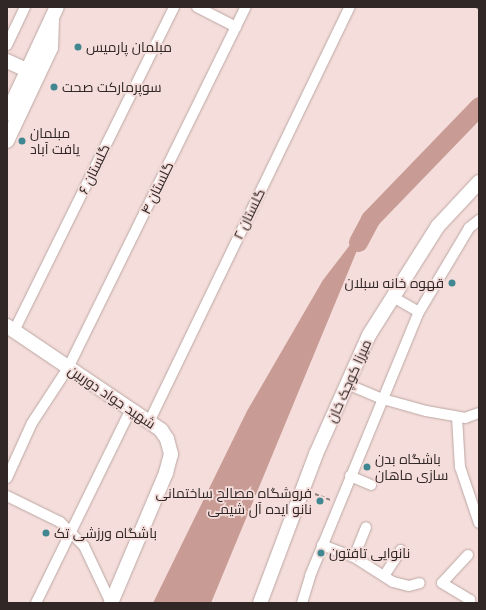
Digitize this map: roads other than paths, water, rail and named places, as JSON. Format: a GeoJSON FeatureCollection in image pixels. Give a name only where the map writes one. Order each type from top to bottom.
{"type":"FeatureCollection","features":[{"type":"Feature","properties":{"kind":"main road"},"geometry":{"type":"LineString","coordinates":[[7,94],[13,64],[52,10]]}},
{"type":"Feature","properties":{"kind":"main road"},"geometry":{"type":"LineString","coordinates":[[7,114],[52,10]]}},
{"type":"Feature","properties":{"kind":"main road"},"geometry":{"type":"LineString","coordinates":[[7,141],[51,48],[52,10]]}},
{"type":"Feature","properties":{"kind":"main road","name":"میرزا کوچک خان"},"geometry":{"type":"LineString","coordinates":[[260,603],[303,489],[369,335],[438,226],[479,182]]}},
{"type":"Feature","properties":{"kind":"main road","name":"شهید جواد دوربین"},"geometry":{"type":"LineString","coordinates":[[11,329],[161,430],[170,454],[166,473],[111,603]]}},
{"type":"Feature","properties":{"kind":"street"},"geometry":{"type":"LineString","coordinates":[[7,45],[25,7]]}},
{"type":"Feature","properties":{"kind":"street","name":"گلستان ۶"},"geometry":{"type":"LineString","coordinates":[[11,329],[174,7]]}},
{"type":"Feature","properties":{"kind":"street"},"geometry":{"type":"LineString","coordinates":[[197,7],[236,28]]}},
{"type":"Feature","properties":{"kind":"street","name":"گلستان ۴"},"geometry":{"type":"LineString","coordinates":[[7,478],[32,423],[68,368],[246,7]]}},
{"type":"Feature","properties":{"kind":"street","name":"گلستان ۲"},"geometry":{"type":"LineString","coordinates":[[149,422],[350,7]]}},
{"type":"Feature","properties":{"kind":"street"},"geometry":{"type":"LineString","coordinates":[[302,603],[322,545],[419,312],[469,228],[479,220]]}},
{"type":"Feature","properties":{"kind":"street"},"geometry":{"type":"LineString","coordinates":[[393,297],[419,312]]}},
{"type":"Feature","properties":{"kind":"street"},"geometry":{"type":"LineString","coordinates":[[347,384],[382,399],[458,417],[479,413]]}},
{"type":"Feature","properties":{"kind":"street"},"geometry":{"type":"LineString","coordinates":[[36,603],[131,409]]}},
{"type":"Feature","properties":{"kind":"street"},"geometry":{"type":"LineString","coordinates":[[458,417],[460,467],[479,523]]}},
{"type":"Feature","properties":{"kind":"street"},"geometry":{"type":"LineString","coordinates":[[350,476],[371,485]]}},
{"type":"Feature","properties":{"kind":"street"},"geometry":{"type":"LineString","coordinates":[[7,496],[60,522],[84,546],[111,603]]}},
{"type":"Feature","properties":{"kind":"street"},"geometry":{"type":"LineString","coordinates":[[354,557],[366,527]]}},
{"type":"Feature","properties":{"kind":"street"},"geometry":{"type":"LineString","coordinates":[[322,545],[354,557],[384,576],[404,585],[420,583]]}},
{"type":"Feature","properties":{"kind":"street"},"geometry":{"type":"LineString","coordinates":[[384,576],[401,550]]}},
{"type":"Feature","properties":{"kind":"street"},"geometry":{"type":"LineString","coordinates":[[468,555],[442,583],[470,600],[468,603]]}},
{"type":"Feature","properties":{"kind":"waterway"},"geometry":{"type":"LineString","coordinates":[[358,242],[370,219],[479,106]]}},
{"type":"Feature","properties":{"kind":"place","name":"مبلمان پارمیس"},"geometry":{"type":"Point","coordinates":[78,47]}},
{"type":"Feature","properties":{"kind":"place","name":"سوپرمارکت صحت"},"geometry":{"type":"Point","coordinates":[54,87]}},
{"type":"Feature","properties":{"kind":"place","name":"مبلمان یافت آباد"},"geometry":{"type":"Point","coordinates":[22,141]}},
{"type":"Feature","properties":{"kind":"place","name":"قهوه خانه سبلان"},"geometry":{"type":"Point","coordinates":[452,283]}},
{"type":"Feature","properties":{"kind":"place","name":"باشگاه بدن سازی ماهان"},"geometry":{"type":"Point","coordinates":[367,467]}},
{"type":"Feature","properties":{"kind":"place","name":"فروشگاه مصالح ساختمانی نانو ایده آل شیمی"},"geometry":{"type":"Point","coordinates":[320,501]}},
{"type":"Feature","properties":{"kind":"place","name":"باشگاه ورزشی تک"},"geometry":{"type":"Point","coordinates":[46,533]}},
{"type":"Feature","properties":{"kind":"place","name":"نانوایی تافتون"},"geometry":{"type":"Point","coordinates":[321,553]}}]}
